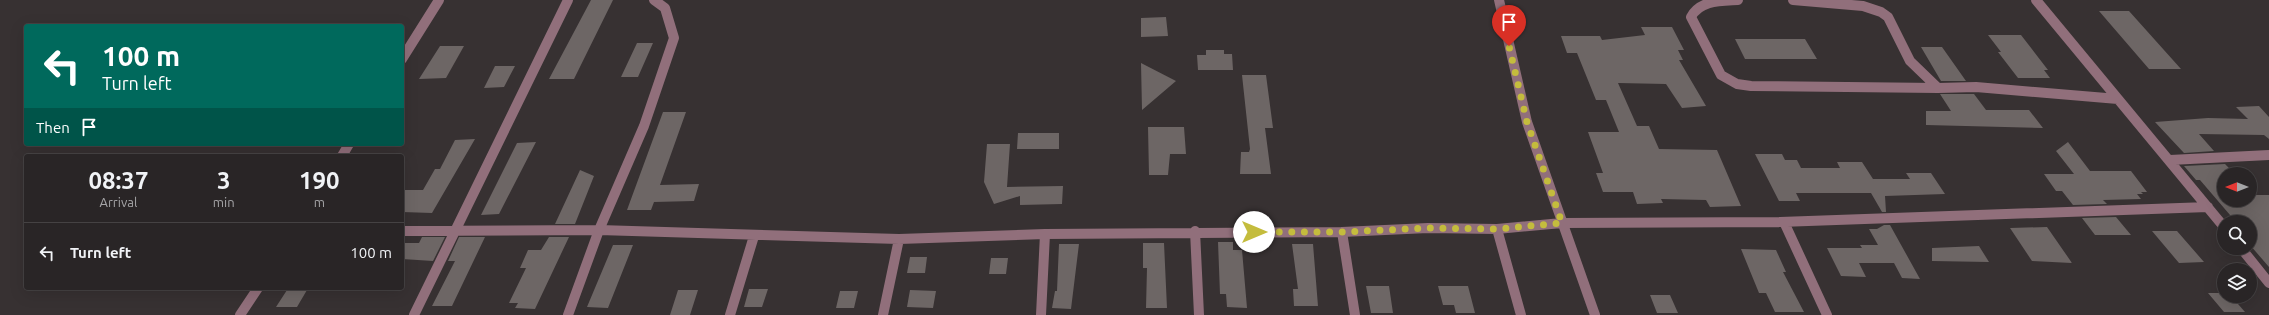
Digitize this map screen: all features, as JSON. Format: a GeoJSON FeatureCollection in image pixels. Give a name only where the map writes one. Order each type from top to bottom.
{"type":"FeatureCollection","features":[{"type":"Feature","properties":{"kind":"street"},"geometry":{"type":"LineString","coordinates":[[404,56],[439,0]]}},
{"type":"Feature","properties":{"kind":"street"},"geometry":{"type":"LineString","coordinates":[[414,315],[568,0]]}},
{"type":"Feature","properties":{"kind":"street"},"geometry":{"type":"LineString","coordinates":[[568,315],[599,230],[644,126],[674,38],[665,8],[654,0]]}},
{"type":"Feature","properties":{"kind":"street"},"geometry":{"type":"LineString","coordinates":[[1499,0],[1527,122],[1594,315]]}},
{"type":"Feature","properties":{"kind":"street"},"geometry":{"type":"LineString","coordinates":[[1738,0],[1705,4],[1693,12],[1691,17],[1721,75],[1728,80],[1751,86],[1976,87],[2118,99]]}},
{"type":"Feature","properties":{"kind":"street"},"geometry":{"type":"LineString","coordinates":[[1793,0],[1864,6],[1881,12],[1888,17],[1910,61],[1938,88]]}},
{"type":"Feature","properties":{"kind":"street"},"geometry":{"type":"LineString","coordinates":[[2036,0],[2217,218]]}},
{"type":"Feature","properties":{"kind":"street"},"geometry":{"type":"LineString","coordinates":[[2170,160],[2269,155]]}},
{"type":"Feature","properties":{"kind":"street"},"geometry":{"type":"LineString","coordinates":[[404,231],[599,230],[754,236],[899,238],[1195,231],[1342,232],[1428,228],[1497,229],[1562,223],[1784,222],[2208,207]]}},
{"type":"Feature","properties":{"kind":"street"},"geometry":{"type":"LineString","coordinates":[[1784,222],[1827,315]]}},
{"type":"Feature","properties":{"kind":"street"},"geometry":{"type":"LineString","coordinates":[[1497,229],[1521,315]]}},
{"type":"Feature","properties":{"kind":"street"},"geometry":{"type":"LineString","coordinates":[[1195,231],[1199,315]]}},
{"type":"Feature","properties":{"kind":"street"},"geometry":{"type":"LineString","coordinates":[[1342,232],[1355,315]]}},
{"type":"Feature","properties":{"kind":"street"},"geometry":{"type":"LineString","coordinates":[[1041,315],[1045,234]]}},
{"type":"Feature","properties":{"kind":"street"},"geometry":{"type":"LineString","coordinates":[[730,315],[754,236]]}},
{"type":"Feature","properties":{"kind":"street"},"geometry":{"type":"LineString","coordinates":[[883,315],[899,238]]}},
{"type":"Feature","properties":{"kind":"street"},"geometry":{"type":"LineString","coordinates":[[2247,255],[2269,283]]}},
{"type":"Feature","properties":{"kind":"street"},"geometry":{"type":"LineString","coordinates":[[240,315],[257,290]]}},
{"type":"Feature","properties":{"kind":"building"},"geometry":{"type":"Polygon","coordinates":[[[591,0],[613,0],[574,79],[549,79],[591,0]]]}},
{"type":"Feature","properties":{"kind":"building"},"geometry":{"type":"Polygon","coordinates":[[[2099,11],[2129,11],[2181,69],[2149,69],[2099,11]]]}},
{"type":"Feature","properties":{"kind":"building"},"geometry":{"type":"Polygon","coordinates":[[[1166,17],[1168,36],[1141,37],[1141,18],[1166,17]]]}},
{"type":"Feature","properties":{"kind":"building"},"geometry":{"type":"Polygon","coordinates":[[[1641,27],[1672,27],[1684,50],[1678,50],[1683,60],[1679,60],[1706,106],[1682,108],[1666,84],[1618,83],[1637,126],[1649,126],[1659,149],[1717,150],[1741,206],[1710,207],[1706,200],[1661,199],[1663,203],[1637,204],[1633,192],[1603,192],[1596,173],[1603,173],[1588,132],[1619,132],[1606,100],[1596,100],[1577,53],[1567,53],[1561,36],[1600,36],[1602,40],[1645,35],[1641,27]]]}},
{"type":"Feature","properties":{"kind":"building"},"geometry":{"type":"Polygon","coordinates":[[[1988,35],[2021,35],[2048,70],[2044,70],[2050,78],[2018,78],[1998,52],[2001,52],[1988,35]]]}},
{"type":"Feature","properties":{"kind":"building"},"geometry":{"type":"Polygon","coordinates":[[[1735,39],[1805,39],[1817,59],[1745,59],[1735,39]]]}},
{"type":"Feature","properties":{"kind":"building"},"geometry":{"type":"Polygon","coordinates":[[[637,43],[653,43],[638,77],[621,77],[637,43]]]}},
{"type":"Feature","properties":{"kind":"building"},"geometry":{"type":"Polygon","coordinates":[[[440,46],[464,46],[446,78],[419,79],[440,46]]]}},
{"type":"Feature","properties":{"kind":"building"},"geometry":{"type":"Polygon","coordinates":[[[1921,47],[1942,47],[1966,81],[1941,81],[1921,47]]]}},
{"type":"Feature","properties":{"kind":"building"},"geometry":{"type":"Polygon","coordinates":[[[1206,50],[1224,50],[1224,54],[1232,54],[1233,70],[1198,70],[1197,55],[1206,55],[1206,50]]]}},
{"type":"Feature","properties":{"kind":"building"},"geometry":{"type":"Polygon","coordinates":[[[1141,63],[1176,81],[1142,110],[1141,63]]]}},
{"type":"Feature","properties":{"kind":"building"},"geometry":{"type":"Polygon","coordinates":[[[495,66],[515,66],[504,87],[484,88],[495,66]]]}},
{"type":"Feature","properties":{"kind":"building"},"geometry":{"type":"Polygon","coordinates":[[[1242,75],[1266,75],[1273,128],[1265,128],[1271,174],[1240,174],[1241,152],[1249,152],[1250,149],[1242,75]]]}},
{"type":"Feature","properties":{"kind":"building"},"geometry":{"type":"Polygon","coordinates":[[[1940,94],[1974,94],[1986,110],[2029,110],[2043,128],[1926,125],[1926,111],[1951,111],[1940,94]]]}},
{"type":"Feature","properties":{"kind":"building"},"geometry":{"type":"Polygon","coordinates":[[[2259,106],[2269,117],[2269,139],[2264,135],[2199,134],[2214,151],[2184,153],[2155,122],[2208,118],[2248,119],[2236,107],[2259,106]]]}},
{"type":"Feature","properties":{"kind":"building"},"geometry":{"type":"Polygon","coordinates":[[[663,112],[686,112],[660,185],[699,184],[694,201],[654,202],[651,210],[627,210],[663,112]]]}},
{"type":"Feature","properties":{"kind":"building"},"geometry":{"type":"Polygon","coordinates":[[[1148,127],[1184,127],[1186,154],[1170,154],[1168,175],[1149,175],[1148,127]]]}},
{"type":"Feature","properties":{"kind":"building"},"geometry":{"type":"Polygon","coordinates":[[[1018,133],[1059,133],[1059,149],[1017,149],[1018,133]]]}},
{"type":"Feature","properties":{"kind":"building"},"geometry":{"type":"Polygon","coordinates":[[[475,139],[432,213],[404,212],[404,190],[423,190],[435,169],[440,169],[455,140],[475,139]]]}},
{"type":"Feature","properties":{"kind":"building"},"geometry":{"type":"Polygon","coordinates":[[[536,142],[499,214],[481,215],[517,143],[536,142]]]}},
{"type":"Feature","properties":{"kind":"building"},"geometry":{"type":"Polygon","coordinates":[[[2068,142],[2090,171],[2131,171],[2147,192],[2137,194],[2141,199],[2103,200],[2107,204],[2073,205],[2062,191],[2056,191],[2044,174],[2074,174],[2056,151],[2068,142]]]}},
{"type":"Feature","properties":{"kind":"building"},"geometry":{"type":"Polygon","coordinates":[[[987,144],[1010,144],[1007,187],[1063,186],[1062,204],[1020,205],[1020,196],[994,204],[984,182],[987,144]]]}},
{"type":"Feature","properties":{"kind":"building"},"geometry":{"type":"Polygon","coordinates":[[[1755,154],[1782,154],[1785,160],[1797,160],[1801,168],[1840,168],[1837,162],[1862,162],[1873,179],[1910,179],[1906,173],[1931,173],[1945,194],[1885,196],[1886,212],[1882,212],[1871,193],[1796,193],[1800,201],[1779,201],[1755,154]]]}},
{"type":"Feature","properties":{"kind":"building"},"geometry":{"type":"Polygon","coordinates":[[[2225,164],[2228,167],[2217,167],[2217,200],[2200,180],[2196,180],[2184,166],[2225,164]]]}},
{"type":"Feature","properties":{"kind":"building"},"geometry":{"type":"Polygon","coordinates":[[[580,170],[594,176],[575,224],[555,224],[580,170]]]}},
{"type":"Feature","properties":{"kind":"building"},"geometry":{"type":"Polygon","coordinates":[[[2257,195],[2269,195],[2269,267],[2257,253],[2257,215],[2230,215],[2223,207],[2257,207],[2257,195]]]}},
{"type":"Feature","properties":{"kind":"building"},"geometry":{"type":"Polygon","coordinates":[[[2116,217],[2131,235],[2095,235],[2082,218],[2116,217]]]}},
{"type":"Feature","properties":{"kind":"building"},"geometry":{"type":"Polygon","coordinates":[[[1884,225],[1890,225],[1920,279],[1902,278],[1894,263],[1859,263],[1866,277],[1841,276],[1827,248],[1862,248],[1860,245],[1878,245],[1869,229],[1877,229],[1884,225]]]}},
{"type":"Feature","properties":{"kind":"building"},"geometry":{"type":"Polygon","coordinates":[[[2047,227],[2072,263],[2032,261],[2010,228],[2047,227]]]}},
{"type":"Feature","properties":{"kind":"building"},"geometry":{"type":"Polygon","coordinates":[[[2152,231],[2177,231],[2204,262],[2179,263],[2152,231]]]}},
{"type":"Feature","properties":{"kind":"building"},"geometry":{"type":"Polygon","coordinates":[[[422,237],[445,237],[433,261],[404,259],[404,243],[419,243],[422,237]]]}},
{"type":"Feature","properties":{"kind":"building"},"geometry":{"type":"Polygon","coordinates":[[[459,237],[485,237],[452,306],[432,306],[455,261],[448,261],[459,237]]]}},
{"type":"Feature","properties":{"kind":"building"},"geometry":{"type":"Polygon","coordinates":[[[549,237],[569,237],[535,309],[515,308],[518,303],[509,303],[526,268],[520,268],[528,250],[541,250],[549,237]]]}},
{"type":"Feature","properties":{"kind":"building"},"geometry":{"type":"Polygon","coordinates":[[[1218,242],[1233,242],[1233,250],[1242,250],[1247,308],[1227,307],[1226,294],[1220,294],[1218,242]]]}},
{"type":"Feature","properties":{"kind":"building"},"geometry":{"type":"Polygon","coordinates":[[[1143,243],[1164,243],[1167,308],[1146,308],[1147,268],[1143,268],[1143,243]]]}},
{"type":"Feature","properties":{"kind":"building"},"geometry":{"type":"Polygon","coordinates":[[[1059,244],[1079,244],[1071,309],[1052,308],[1055,291],[1057,291],[1059,244]]]}},
{"type":"Feature","properties":{"kind":"building"},"geometry":{"type":"Polygon","coordinates":[[[1292,244],[1313,244],[1318,306],[1294,306],[1293,289],[1298,289],[1292,244]]]}},
{"type":"Feature","properties":{"kind":"building"},"geometry":{"type":"Polygon","coordinates":[[[613,245],[633,245],[608,308],[587,307],[613,245]]]}},
{"type":"Feature","properties":{"kind":"building"},"geometry":{"type":"Polygon","coordinates":[[[1979,246],[1989,262],[1932,261],[1932,248],[1979,246]]]}},
{"type":"Feature","properties":{"kind":"building"},"geometry":{"type":"Polygon","coordinates":[[[1741,249],[1776,250],[1786,272],[1783,272],[1804,312],[1775,312],[1766,293],[1759,293],[1741,249]]]}},
{"type":"Feature","properties":{"kind":"building"},"geometry":{"type":"Polygon","coordinates":[[[910,257],[927,257],[925,273],[907,273],[910,257]]]}},
{"type":"Feature","properties":{"kind":"building"},"geometry":{"type":"Polygon","coordinates":[[[991,258],[1008,258],[1006,274],[989,274],[991,258]]]}},
{"type":"Feature","properties":{"kind":"building"},"geometry":{"type":"Polygon","coordinates":[[[1366,286],[1389,286],[1393,313],[1371,313],[1366,286]]]}},
{"type":"Feature","properties":{"kind":"building"},"geometry":{"type":"Polygon","coordinates":[[[1438,286],[1468,286],[1475,313],[1456,313],[1454,305],[1443,305],[1438,286]]]}},
{"type":"Feature","properties":{"kind":"building"},"geometry":{"type":"Polygon","coordinates":[[[749,289],[768,289],[762,307],[744,307],[749,289]]]}},
{"type":"Feature","properties":{"kind":"building"},"geometry":{"type":"Polygon","coordinates":[[[287,290],[307,290],[297,307],[276,307],[287,290]]]}},
{"type":"Feature","properties":{"kind":"building"},"geometry":{"type":"Polygon","coordinates":[[[678,290],[698,290],[690,315],[670,315],[678,290]]]}},
{"type":"Feature","properties":{"kind":"building"},"geometry":{"type":"Polygon","coordinates":[[[910,290],[936,291],[933,308],[907,307],[910,290]]]}},
{"type":"Feature","properties":{"kind":"building"},"geometry":{"type":"Polygon","coordinates":[[[840,291],[858,291],[854,308],[836,308],[840,291]]]}},
{"type":"Feature","properties":{"kind":"building"},"geometry":{"type":"Polygon","coordinates":[[[2208,293],[2217,293],[2217,303],[2237,303],[2245,312],[2224,312],[2208,293]]]}},
{"type":"Feature","properties":{"kind":"building"},"geometry":{"type":"Polygon","coordinates":[[[1650,295],[1670,295],[1678,313],[1657,313],[1650,295]]]}},
{"type":"Feature","properties":{"kind":"route"},"geometry":{"type":"LineString","coordinates":[[1254,232],[1342,232],[1428,228],[1497,229],[1562,223],[1527,122],[1509,46]]}}]}
